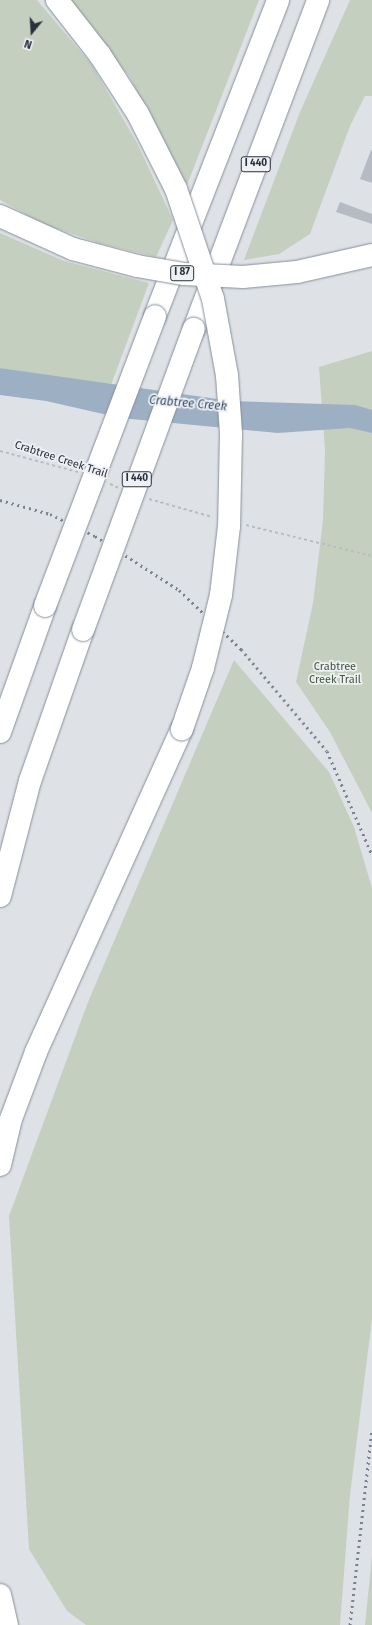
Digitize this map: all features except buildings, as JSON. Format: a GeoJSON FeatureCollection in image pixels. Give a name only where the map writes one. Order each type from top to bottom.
{"type":"FeatureCollection","features":[{"type":"Feature","properties":{"kind":"highway"},"geometry":{"type":"LineString","coordinates":[[0,1165],[11,1119],[36,1052],[182,729],[203,668],[221,595],[228,542],[231,434],[227,375],[213,299],[176,189],[138,114],[100,55],[57,0]]}},
{"type":"Feature","properties":{"kind":"highway"},"geometry":{"type":"LineString","coordinates":[[0,732],[44,606],[278,0]]}},
{"type":"Feature","properties":{"kind":"highway","name":"I 440"},"geometry":{"type":"LineString","coordinates":[[0,896],[30,781],[194,329],[318,0]]}},
{"type":"Feature","properties":{"kind":"highway","name":"I 87"},"geometry":{"type":"LineString","coordinates":[[0,216],[73,249],[137,266],[184,274],[243,277],[297,272],[372,255]]}},
{"type":"Feature","properties":{"kind":"highway"},"geometry":{"type":"LineString","coordinates":[[0,1595],[7,1625]]}},
{"type":"Feature","properties":{"kind":"path","name":"Crabtree Creek Trail"},"geometry":{"type":"LineString","coordinates":[[0,451],[18,453],[82,474]]}},
{"type":"Feature","properties":{"kind":"path","name":"Crabtree Creek Trail"},"geometry":{"type":"LineString","coordinates":[[104,482],[127,490]]}},
{"type":"Feature","properties":{"kind":"path"},"geometry":{"type":"LineString","coordinates":[[141,496],[178,510],[217,518]]}},
{"type":"Feature","properties":{"kind":"path"},"geometry":{"type":"LineString","coordinates":[[240,524],[372,556]]}},
{"type":"Feature","properties":{"kind":"green space"},"geometry":{"type":"Polygon","coordinates":[[[0,0],[37,0],[92,65],[137,143],[173,220],[156,257],[99,243],[43,224],[0,200],[0,0]]]}},
{"type":"Feature","properties":{"kind":"green space"},"geometry":{"type":"Polygon","coordinates":[[[69,0],[259,0],[187,185],[129,76],[69,0]]]}},
{"type":"Feature","properties":{"kind":"green space"},"geometry":{"type":"Polygon","coordinates":[[[350,0],[372,0],[372,96],[365,96],[350,126],[310,234],[279,254],[244,260],[300,112],[350,0]]]}},
{"type":"Feature","properties":{"kind":"green space"},"geometry":{"type":"Polygon","coordinates":[[[0,233],[64,261],[149,283],[111,385],[0,368],[0,233]]]}},
{"type":"Feature","properties":{"kind":"green space","name":"Crabtree Creek Trail"},"geometry":{"type":"Polygon","coordinates":[[[372,351],[372,813],[330,732],[296,682],[313,603],[323,520],[325,450],[319,367],[372,351]]]}},
{"type":"Feature","properties":{"kind":"green space"},"geometry":{"type":"Polygon","coordinates":[[[234,660],[329,772],[354,827],[372,888],[372,1319],[350,1495],[340,1625],[86,1625],[67,1611],[29,1549],[9,1216],[88,1002],[234,660]]]}},
{"type":"Feature","properties":{"kind":"green space"},"geometry":{"type":"Polygon","coordinates":[[[372,1556],[372,1625],[365,1625],[372,1556]]]}},
{"type":"Feature","properties":{"kind":"water","name":"Crabtree Creek"},"geometry":{"type":"Polygon","coordinates":[[[0,368],[231,401],[355,405],[372,410],[372,433],[350,428],[278,433],[121,418],[46,401],[0,395],[0,368]]]}},
{"type":"Feature","properties":{"kind":"railway"},"geometry":{"type":"LineString","coordinates":[[0,500],[50,514],[95,536],[179,590],[241,649],[327,751],[372,855]]}},
{"type":"Feature","properties":{"kind":"railway"},"geometry":{"type":"LineString","coordinates":[[350,1625],[372,1430]]}}]}
